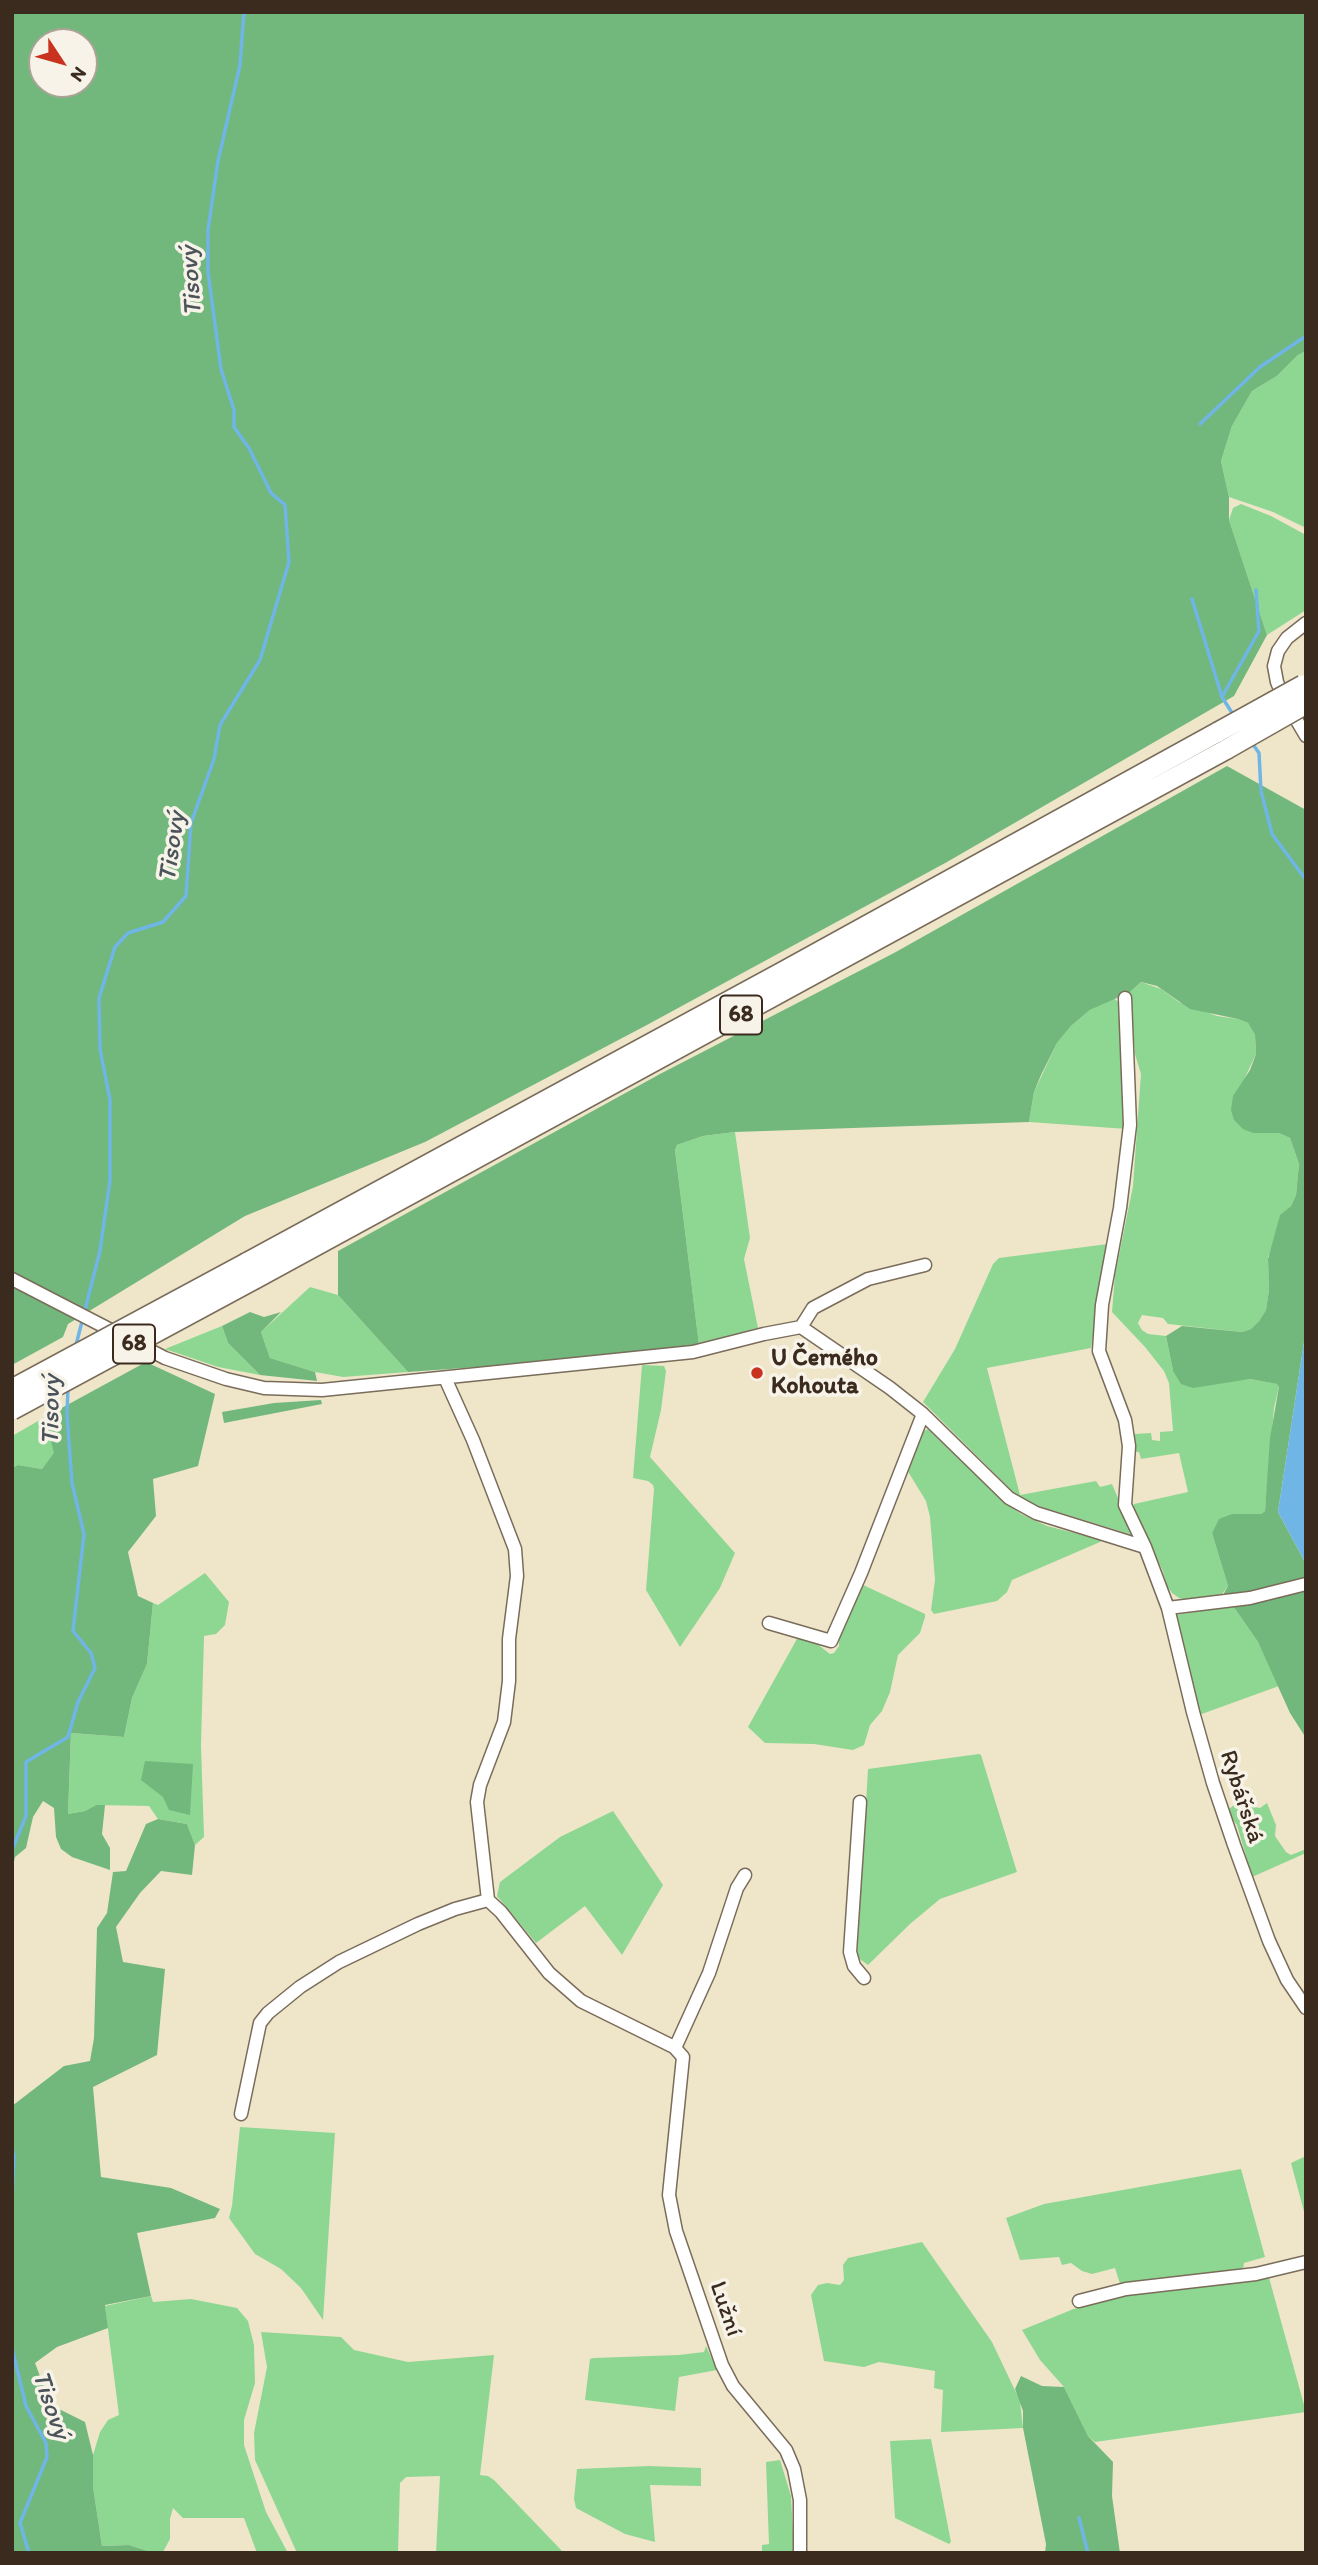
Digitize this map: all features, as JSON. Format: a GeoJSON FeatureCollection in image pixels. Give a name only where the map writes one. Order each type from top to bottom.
{"type":"FeatureCollection","features":[{"type":"Feature","properties":{"kind":"highway","name":"68"},"geometry":{"type":"LineString","coordinates":[[12,1410],[251,1271],[772,978],[1223,741],[1305,691]]}},
{"type":"Feature","properties":{"kind":"highway","name":"68"},"geometry":{"type":"LineString","coordinates":[[12,1389],[251,1271]]}},
{"type":"Feature","properties":{"kind":"street"},"geometry":{"type":"LineString","coordinates":[[1306,623],[1287,638],[1278,651],[1274,666],[1276,682],[1306,736]]}},
{"type":"Feature","properties":{"kind":"street","name":"Rybářská"},"geometry":{"type":"LineString","coordinates":[[1125,998],[1130,1125],[1121,1208],[1102,1305],[1099,1351],[1125,1420],[1129,1446],[1125,1506],[1163,1590],[1193,1713],[1221,1808],[1269,1941],[1287,1980],[1306,2008]]}},
{"type":"Feature","properties":{"kind":"street"},"geometry":{"type":"LineString","coordinates":[[801,1327],[813,1308],[868,1279],[925,1265]]}},
{"type":"Feature","properties":{"kind":"street"},"geometry":{"type":"LineString","coordinates":[[12,1279],[165,1358],[226,1379],[264,1388],[322,1390],[693,1352],[801,1327],[923,1414],[1009,1498],[1036,1513],[1144,1547]]}},
{"type":"Feature","properties":{"kind":"street"},"geometry":{"type":"LineString","coordinates":[[445,1378],[515,1549],[517,1576],[509,1639],[509,1681],[504,1722],[480,1785],[477,1802],[488,1899],[550,1973],[581,2001],[679,2053]]}},
{"type":"Feature","properties":{"kind":"street"},"geometry":{"type":"LineString","coordinates":[[769,1623],[831,1641],[862,1573],[923,1414]]}},
{"type":"Feature","properties":{"kind":"street"},"geometry":{"type":"LineString","coordinates":[[1168,1608],[1250,1598],[1306,1584]]}},
{"type":"Feature","properties":{"kind":"street"},"geometry":{"type":"LineString","coordinates":[[860,1802],[850,1951],[853,1966],[864,1978]]}},
{"type":"Feature","properties":{"kind":"street","name":"Lužní"},"geometry":{"type":"LineString","coordinates":[[745,1875],[737,1888],[679,2053],[669,2195],[676,2231],[722,2365],[733,2386],[786,2450],[794,2469],[800,2500],[800,2553]]}},
{"type":"Feature","properties":{"kind":"street"},"geometry":{"type":"LineString","coordinates":[[241,2114],[260,2022],[268,2013],[300,1987],[339,1962],[418,1924],[488,1899]]}},
{"type":"Feature","properties":{"kind":"street"},"geometry":{"type":"LineString","coordinates":[[1079,2301],[1126,2289],[1256,2274],[1306,2262]]}},
{"type":"Feature","properties":{"kind":"green space"},"geometry":{"type":"Polygon","coordinates":[[[12,12],[1306,12],[1306,351],[1298,355],[1277,376],[1252,391],[1232,426],[1221,461],[1229,497],[1229,520],[1267,635],[1234,696],[947,862],[425,1142],[245,1216],[68,1324],[63,1337],[12,1365],[12,12]]]}},
{"type":"Feature","properties":{"kind":"green space"},"geometry":{"type":"Polygon","coordinates":[[[1306,351],[1306,528],[1273,512],[1229,497],[1221,461],[1232,426],[1252,391],[1277,376],[1298,355],[1306,351]]]}},
{"type":"Feature","properties":{"kind":"green space"},"geometry":{"type":"Polygon","coordinates":[[[1241,504],[1306,535],[1306,610],[1267,635],[1229,520],[1233,508],[1241,504]]]}},
{"type":"Feature","properties":{"kind":"green space"},"geometry":{"type":"Polygon","coordinates":[[[1227,766],[1306,810],[1306,1329],[1278,1512],[1306,1564],[1306,1738],[1290,1713],[1258,1642],[1224,1593],[1228,1586],[1212,1533],[1219,1519],[1232,1514],[1261,1514],[1265,1511],[1270,1438],[1279,1387],[1277,1384],[1250,1379],[1193,1388],[1181,1384],[1173,1371],[1166,1336],[1182,1326],[1242,1332],[1251,1329],[1266,1310],[1269,1290],[1268,1259],[1280,1215],[1291,1206],[1296,1195],[1299,1164],[1290,1138],[1279,1133],[1253,1133],[1243,1129],[1234,1120],[1231,1110],[1233,1096],[1250,1070],[1256,1054],[1255,1035],[1248,1023],[1190,1009],[1157,986],[1141,982],[1130,992],[1090,1010],[1071,1026],[1057,1043],[1034,1092],[1029,1122],[735,1132],[703,1136],[677,1145],[675,1150],[699,1345],[561,1361],[408,1372],[338,1295],[338,1251],[660,1074],[894,953],[1227,766]]]}},
{"type":"Feature","properties":{"kind":"green space"},"geometry":{"type":"Polygon","coordinates":[[[1141,982],[1161,989],[1179,1002],[1217,1016],[1248,1023],[1255,1035],[1256,1054],[1243,1082],[1253,1133],[1279,1133],[1290,1138],[1299,1164],[1296,1195],[1291,1206],[1280,1216],[1268,1257],[1269,1290],[1266,1310],[1251,1329],[1242,1332],[1168,1324],[1163,1318],[1142,1315],[1138,1323],[1148,1334],[1166,1336],[1173,1371],[1227,1381],[1250,1379],[1278,1384],[1279,1387],[1274,1408],[1265,1511],[1261,1514],[1232,1514],[1212,1533],[1228,1586],[1219,1598],[1189,1600],[1172,1593],[1133,1512],[1134,1504],[1188,1492],[1179,1453],[1141,1459],[1139,1452],[1135,1452],[1135,1434],[1151,1433],[1152,1440],[1160,1441],[1160,1432],[1173,1431],[1169,1383],[1164,1371],[1145,1347],[1112,1312],[1115,1275],[1133,1186],[1141,1074],[1135,1054],[1130,992],[1141,982]]]}},
{"type":"Feature","properties":{"kind":"green space"},"geometry":{"type":"Polygon","coordinates":[[[1114,998],[1120,1004],[1127,1129],[1029,1122],[1034,1092],[1057,1043],[1071,1026],[1090,1010],[1114,998]]]}},
{"type":"Feature","properties":{"kind":"green space"},"geometry":{"type":"Polygon","coordinates":[[[735,1132],[750,1238],[744,1259],[758,1328],[699,1345],[675,1150],[677,1145],[703,1136],[735,1132]]]}},
{"type":"Feature","properties":{"kind":"green space"},"geometry":{"type":"Polygon","coordinates":[[[1108,1244],[1091,1348],[987,1368],[1020,1495],[1096,1481],[1100,1487],[1112,1484],[1133,1533],[1129,1534],[1032,1504],[1017,1496],[923,1402],[955,1349],[993,1264],[999,1258],[1108,1244]]]}},
{"type":"Feature","properties":{"kind":"green space"},"geometry":{"type":"Polygon","coordinates":[[[310,1287],[338,1295],[408,1372],[343,1377],[315,1372],[270,1358],[261,1332],[310,1287]]]}},
{"type":"Feature","properties":{"kind":"green space"},"geometry":{"type":"Polygon","coordinates":[[[250,1312],[264,1317],[281,1312],[261,1332],[270,1358],[315,1372],[317,1381],[260,1375],[228,1343],[222,1326],[250,1312]]]}},
{"type":"Feature","properties":{"kind":"green space"},"geometry":{"type":"Polygon","coordinates":[[[222,1326],[228,1343],[260,1375],[218,1367],[165,1349],[222,1326]]]}},
{"type":"Feature","properties":{"kind":"green space"},"geometry":{"type":"Polygon","coordinates":[[[146,1362],[215,1394],[198,1466],[153,1479],[156,1516],[128,1552],[138,1596],[153,1603],[147,1664],[132,1698],[124,1737],[71,1733],[68,1814],[85,1811],[96,1805],[105,1805],[102,1834],[110,1848],[110,1870],[72,1857],[61,1849],[56,1837],[54,1808],[43,1801],[33,1817],[26,1848],[15,1857],[12,1870],[12,1468],[18,1465],[42,1469],[54,1453],[45,1417],[146,1362]]]}},
{"type":"Feature","properties":{"kind":"green space"},"geometry":{"type":"Polygon","coordinates":[[[642,1365],[664,1366],[666,1371],[661,1410],[650,1457],[735,1553],[720,1588],[680,1647],[646,1590],[654,1489],[648,1481],[633,1478],[642,1365]]]}},
{"type":"Feature","properties":{"kind":"green space"},"geometry":{"type":"Polygon","coordinates":[[[321,1400],[322,1404],[224,1423],[222,1412],[274,1403],[321,1400]]]}},
{"type":"Feature","properties":{"kind":"green space"},"geometry":{"type":"Polygon","coordinates":[[[45,1417],[55,1453],[42,1469],[18,1465],[12,1468],[12,1436],[45,1417]]]}},
{"type":"Feature","properties":{"kind":"green space"},"geometry":{"type":"Polygon","coordinates":[[[928,1429],[1000,1498],[1021,1514],[1047,1526],[1102,1540],[1012,1580],[1007,1592],[997,1601],[934,1614],[931,1610],[935,1580],[930,1517],[926,1501],[907,1470],[922,1432],[928,1429]]]}},
{"type":"Feature","properties":{"kind":"green space"},"geometry":{"type":"Polygon","coordinates":[[[205,1573],[229,1602],[225,1625],[216,1634],[204,1636],[201,1745],[204,1837],[195,1845],[187,1824],[158,1819],[149,1806],[96,1805],[85,1811],[68,1814],[71,1733],[124,1737],[132,1698],[147,1664],[153,1603],[158,1605],[205,1573]]]}},
{"type":"Feature","properties":{"kind":"green space"},"geometry":{"type":"Polygon","coordinates":[[[861,1584],[925,1614],[920,1633],[898,1655],[890,1692],[882,1711],[870,1725],[864,1745],[853,1750],[814,1744],[765,1743],[748,1727],[798,1637],[816,1643],[830,1654],[834,1653],[839,1646],[839,1637],[861,1584]]]}},
{"type":"Feature","properties":{"kind":"green space"},"geometry":{"type":"Polygon","coordinates":[[[1233,1606],[1258,1642],[1279,1686],[1199,1715],[1176,1615],[1233,1606]]]}},
{"type":"Feature","properties":{"kind":"green space"},"geometry":{"type":"Polygon","coordinates":[[[979,1754],[1017,1872],[940,1899],[868,1965],[857,1957],[868,1769],[979,1754]]]}},
{"type":"Feature","properties":{"kind":"green space"},"geometry":{"type":"Polygon","coordinates":[[[145,1761],[193,1764],[190,1815],[169,1810],[163,1797],[141,1780],[145,1761]]]}},
{"type":"Feature","properties":{"kind":"green space"},"geometry":{"type":"Polygon","coordinates":[[[1267,1803],[1276,1825],[1275,1836],[1286,1852],[1291,1855],[1306,1849],[1306,1853],[1252,1877],[1237,1825],[1231,1818],[1229,1809],[1234,1805],[1260,1808],[1267,1803]]]}},
{"type":"Feature","properties":{"kind":"green space"},"geometry":{"type":"Polygon","coordinates":[[[613,1811],[663,1885],[622,1955],[585,1906],[536,1943],[497,1896],[500,1882],[560,1837],[613,1811]]]}},
{"type":"Feature","properties":{"kind":"green space"},"geometry":{"type":"Polygon","coordinates":[[[158,1819],[187,1824],[195,1845],[192,1875],[161,1871],[140,1893],[116,1927],[123,1962],[165,1969],[157,2055],[93,2087],[101,2177],[171,2188],[220,2209],[215,2218],[137,2233],[151,2296],[105,2305],[108,2328],[57,2347],[35,2363],[51,2405],[85,2422],[93,2455],[93,2487],[102,2546],[129,2545],[154,2553],[12,2553],[12,2106],[64,2066],[90,2061],[94,2038],[97,1928],[107,1913],[113,1872],[126,1871],[146,1824],[158,1819]]]}},
{"type":"Feature","properties":{"kind":"green space"},"geometry":{"type":"Polygon","coordinates":[[[240,2127],[335,2133],[323,2320],[301,2288],[281,2269],[255,2254],[229,2218],[240,2127]]]}},
{"type":"Feature","properties":{"kind":"green space"},"geometry":{"type":"Polygon","coordinates":[[[1306,2156],[1306,2219],[1291,2163],[1306,2156]]]}},
{"type":"Feature","properties":{"kind":"green space"},"geometry":{"type":"Polygon","coordinates":[[[1241,2169],[1265,2257],[1244,2263],[1243,2269],[1121,2287],[1115,2268],[1092,2274],[1071,2263],[1062,2265],[1059,2257],[1020,2260],[1006,2218],[1044,2204],[1241,2169]]]}},
{"type":"Feature","properties":{"kind":"green space"},"geometry":{"type":"Polygon","coordinates":[[[922,2242],[992,2342],[1020,2401],[1023,2428],[941,2432],[943,2390],[934,2388],[935,2371],[879,2362],[864,2367],[824,2361],[811,2295],[818,2285],[840,2285],[844,2280],[843,2265],[848,2258],[922,2242]]]}},
{"type":"Feature","properties":{"kind":"green space"},"geometry":{"type":"Polygon","coordinates":[[[1268,2274],[1306,2412],[1095,2442],[1088,2436],[1064,2387],[1040,2360],[1022,2330],[1081,2306],[1124,2294],[1268,2274]]]}},
{"type":"Feature","properties":{"kind":"green space"},"geometry":{"type":"Polygon","coordinates":[[[151,2296],[153,2302],[191,2299],[237,2308],[248,2321],[254,2345],[255,2383],[244,2420],[244,2445],[266,2512],[288,2553],[257,2553],[244,2518],[183,2518],[173,2508],[170,2539],[163,2552],[154,2553],[129,2545],[102,2546],[93,2487],[93,2455],[100,2432],[108,2420],[119,2415],[105,2306],[151,2296]]]}},
{"type":"Feature","properties":{"kind":"green space"},"geometry":{"type":"Polygon","coordinates":[[[261,2332],[341,2337],[354,2350],[408,2362],[494,2355],[480,2475],[494,2480],[564,2553],[436,2553],[440,2476],[406,2477],[400,2483],[398,2553],[297,2553],[255,2460],[254,2433],[267,2367],[261,2332]]]}},
{"type":"Feature","properties":{"kind":"green space"},"geometry":{"type":"Polygon","coordinates":[[[706,2346],[717,2370],[679,2377],[675,2411],[585,2400],[590,2359],[679,2355],[704,2352],[706,2346]]]}},
{"type":"Feature","properties":{"kind":"green space"},"geometry":{"type":"Polygon","coordinates":[[[1021,2376],[1042,2386],[1064,2387],[1088,2436],[1113,2462],[1112,2496],[1120,2553],[1045,2553],[1046,2544],[1023,2428],[1023,2411],[1015,2389],[1021,2376]]]}},
{"type":"Feature","properties":{"kind":"green space"},"geometry":{"type":"Polygon","coordinates":[[[931,2439],[951,2542],[949,2544],[895,2518],[890,2441],[931,2439]]]}},
{"type":"Feature","properties":{"kind":"green space"},"geometry":{"type":"Polygon","coordinates":[[[780,2460],[791,2496],[794,2553],[762,2553],[762,2545],[769,2544],[766,2462],[780,2460]]]}},
{"type":"Feature","properties":{"kind":"green space"},"geometry":{"type":"Polygon","coordinates":[[[649,2466],[701,2468],[701,2486],[650,2485],[655,2542],[625,2534],[576,2508],[574,2499],[577,2469],[649,2466]]]}},
{"type":"Feature","properties":{"kind":"water"},"geometry":{"type":"Polygon","coordinates":[[[1306,1329],[1306,1564],[1278,1512],[1306,1329]]]}},
{"type":"Feature","properties":{"kind":"waterway","name":"Tisový"},"geometry":{"type":"LineString","coordinates":[[76,1345],[100,1251],[110,1180],[110,1100],[100,1049],[99,998],[115,947],[128,933],[163,922],[186,896],[191,823],[214,759],[220,725],[260,660],[289,562],[285,505],[271,493],[249,448],[234,427],[234,410],[221,369],[208,272],[208,230],[218,161],[240,65],[244,12]]}},
{"type":"Feature","properties":{"kind":"waterway"},"geometry":{"type":"LineString","coordinates":[[1200,424],[1260,367],[1306,336]]}},
{"type":"Feature","properties":{"kind":"waterway"},"geometry":{"type":"LineString","coordinates":[[1234,716],[1222,697],[1259,631],[1256,590]]}},
{"type":"Feature","properties":{"kind":"waterway"},"geometry":{"type":"LineString","coordinates":[[1192,599],[1222,697]]}},
{"type":"Feature","properties":{"kind":"waterway"},"geometry":{"type":"LineString","coordinates":[[1252,743],[1259,753],[1261,791],[1272,834],[1306,880]]}},
{"type":"Feature","properties":{"kind":"waterway","name":"Tisový"},"geometry":{"type":"LineString","coordinates":[[12,1850],[26,1816],[26,1762],[68,1737],[78,1702],[95,1668],[91,1653],[73,1631],[84,1534],[72,1483],[67,1415],[68,1387]]}},
{"type":"Feature","properties":{"kind":"waterway","name":"Tisový"},"geometry":{"type":"LineString","coordinates":[[12,2148],[12,2199]]}},
{"type":"Feature","properties":{"kind":"waterway","name":"Tisový"},"geometry":{"type":"LineString","coordinates":[[12,2348],[26,2406],[46,2443],[47,2457],[20,2523],[29,2553]]}},
{"type":"Feature","properties":{"kind":"waterway"},"geometry":{"type":"LineString","coordinates":[[1079,2518],[1088,2553]]}},
{"type":"Feature","properties":{"kind":"place","name":"U Černého Kohouta"},"geometry":{"type":"Point","coordinates":[757,1373]}}]}
